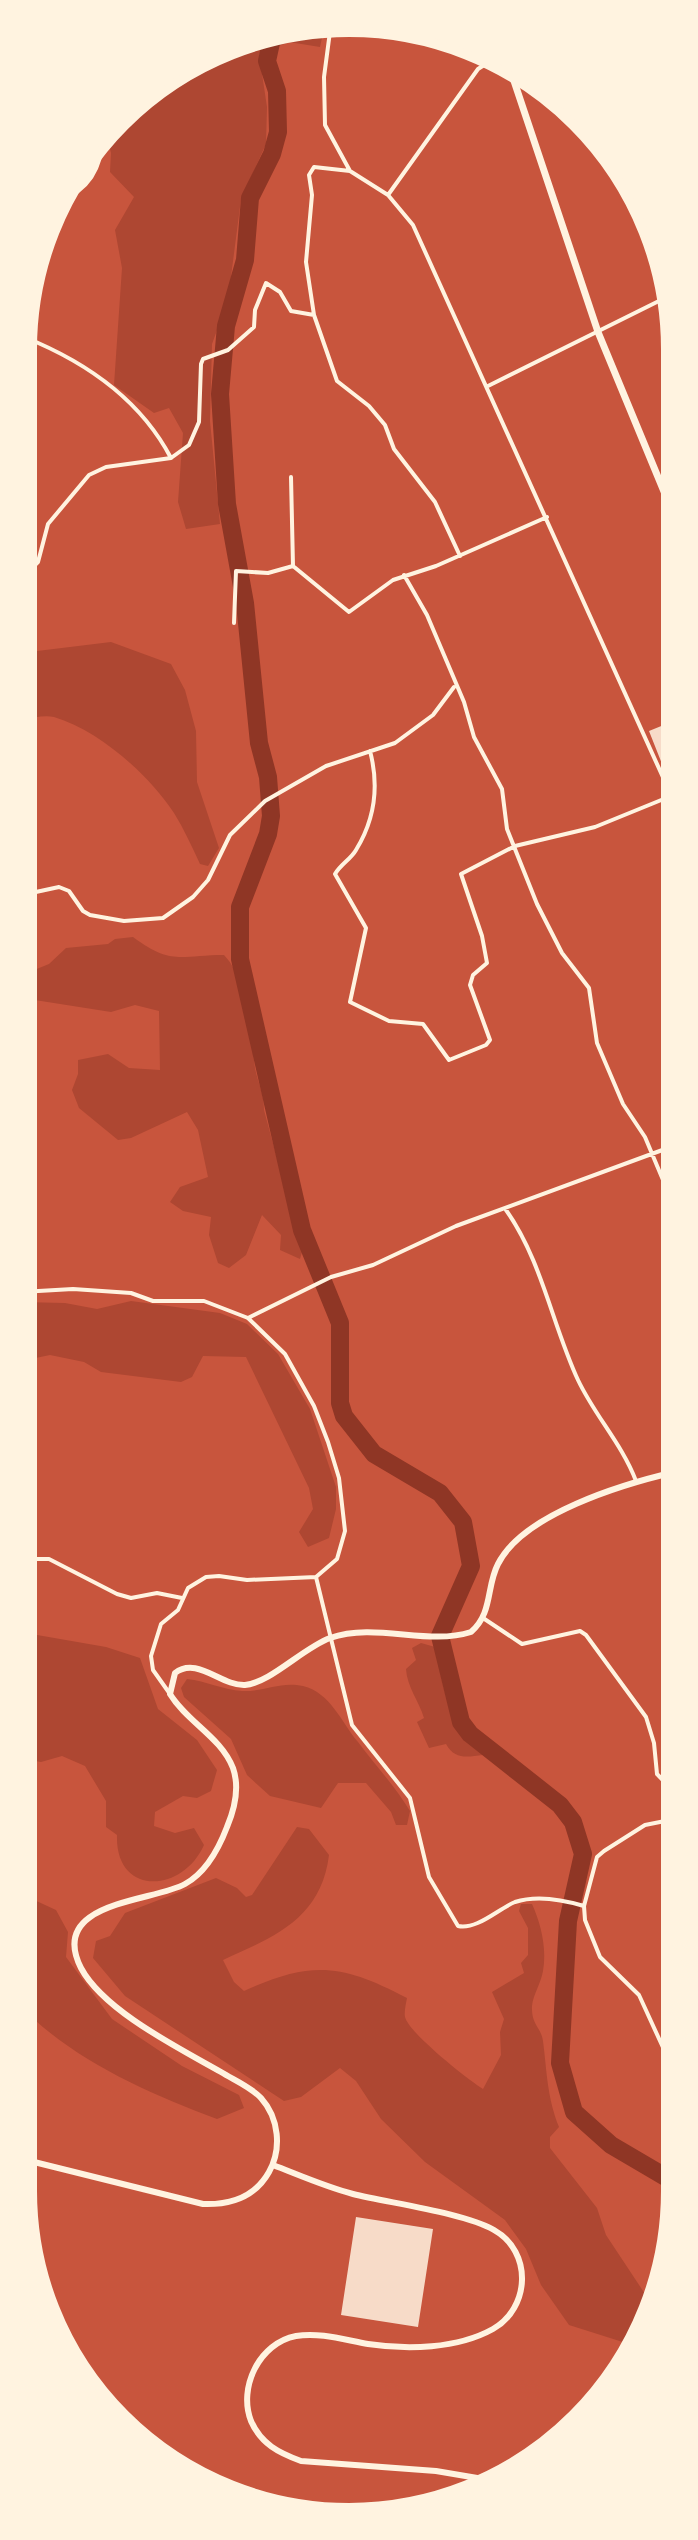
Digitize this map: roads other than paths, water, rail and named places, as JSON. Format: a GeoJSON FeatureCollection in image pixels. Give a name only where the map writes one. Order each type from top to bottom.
{"type":"FeatureCollection","features":[{"type":"Feature","properties":{"kind":"main road"},"geometry":{"type":"LineString","coordinates":[[513,77],[598,332],[666,496]]}},
{"type":"Feature","properties":{"kind":"street"},"geometry":{"type":"LineString","coordinates":[[330,33],[324,77],[327,99],[325,125],[350,171]]}},
{"type":"Feature","properties":{"kind":"street"},"geometry":{"type":"LineString","coordinates":[[388,195],[478,69],[486,64]]}},
{"type":"Feature","properties":{"kind":"street"},"geometry":{"type":"LineString","coordinates":[[72,195],[90,179],[99,154]]}},
{"type":"Feature","properties":{"kind":"street"},"geometry":{"type":"LineString","coordinates":[[460,556],[435,502],[394,449],[385,425],[369,406],[337,381],[314,315],[306,262],[312,195],[309,175],[314,167],[350,171],[388,195],[413,225],[666,777]]}},
{"type":"Feature","properties":{"kind":"street"},"geometry":{"type":"LineString","coordinates":[[32,568],[38,562],[48,524],[89,475],[106,467],[171,458],[189,445],[198,429],[199,370],[203,359],[228,350],[254,327],[255,310],[266,283],[280,292],[291,311],[314,315]]}},
{"type":"Feature","properties":{"kind":"street"},"geometry":{"type":"LineString","coordinates":[[488,386],[662,300]]}},
{"type":"Feature","properties":{"kind":"street"},"geometry":{"type":"LineString","coordinates":[[32,341],[78,360],[148,420],[171,458]]}},
{"type":"Feature","properties":{"kind":"street"},"geometry":{"type":"LineString","coordinates":[[291,477],[293,566],[349,612],[404,575],[460,556],[547,517]]}},
{"type":"Feature","properties":{"kind":"street"},"geometry":{"type":"LineString","coordinates":[[234,623],[236,571],[268,573],[293,566]]}},
{"type":"Feature","properties":{"kind":"street"},"geometry":{"type":"LineString","coordinates":[[404,575],[427,615],[454,687],[464,702],[474,737],[502,789],[504,817],[537,904],[562,953],[589,988],[597,1043],[623,1104],[653,1154],[666,1186]]}},
{"type":"Feature","properties":{"kind":"street"},"geometry":{"type":"LineString","coordinates":[[32,893],[59,887],[69,891],[83,911],[90,915],[124,921],[163,918],[193,897],[208,880],[230,835],[265,801],[326,766],[395,743],[433,715],[454,687]]}},
{"type":"Feature","properties":{"kind":"street"},"geometry":{"type":"LineString","coordinates":[[370,751],[377,778],[368,824],[355,852],[335,874],[366,928],[350,1002],[389,1021],[423,1024],[449,1060],[486,1045],[490,1040],[470,985],[473,975],[487,963],[482,936],[461,874],[515,846],[595,827],[666,798]]}},
{"type":"Feature","properties":{"kind":"street"},"geometry":{"type":"LineString","coordinates":[[248,1318],[331,1277],[373,1265],[456,1226],[666,1149]]}},
{"type":"Feature","properties":{"kind":"street"},"geometry":{"type":"LineString","coordinates":[[506,1210],[544,1283],[580,1384],[627,1457],[636,1481]]}},
{"type":"Feature","properties":{"kind":"street"},"geometry":{"type":"LineString","coordinates":[[32,1291],[73,1289],[131,1293],[153,1301],[204,1301],[248,1318],[285,1354],[314,1406],[339,1478],[345,1531],[337,1559],[316,1577],[247,1580],[206,1577],[188,1588],[178,1610],[161,1624],[151,1656],[153,1670],[170,1694],[227,1756],[236,1787],[232,1815],[213,1858],[201,1871],[185,1884],[118,1902],[95,1912],[83,1924],[76,1947],[81,1967],[113,2003],[260,2097],[275,2124],[277,2148],[273,2165],[265,2179],[244,2198],[223,2205],[203,2204],[32,2161]]}},
{"type":"Feature","properties":{"kind":"street"},"geometry":{"type":"LineString","coordinates":[[170,1694],[172,1678],[180,1670],[198,1669],[245,1685],[265,1678],[305,1650],[332,1637],[367,1632],[456,1635],[471,1632],[483,1618],[495,1569],[524,1532],[636,1481],[666,1474]]}},
{"type":"Feature","properties":{"kind":"street"},"geometry":{"type":"LineString","coordinates":[[32,1559],[49,1559],[117,1594],[131,1598],[157,1593],[182,1598]]}},
{"type":"Feature","properties":{"kind":"street"},"geometry":{"type":"LineString","coordinates":[[316,1577],[352,1725],[410,1798],[429,1877],[452,1920],[462,1927],[469,1926],[517,1902],[557,1900],[584,1906]]}},
{"type":"Feature","properties":{"kind":"street"},"geometry":{"type":"LineString","coordinates":[[483,1618],[522,1644],[580,1631],[586,1635],[646,1717],[654,1743],[657,1774],[666,1784]]}},
{"type":"Feature","properties":{"kind":"street"},"geometry":{"type":"LineString","coordinates":[[666,1821],[645,1825],[597,1857],[584,1906],[585,1920],[600,1957],[639,1995],[666,2054]]}},
{"type":"Feature","properties":{"kind":"street"},"geometry":{"type":"LineString","coordinates":[[273,2165],[349,2193],[494,2230],[517,2253],[523,2285],[512,2313],[501,2325],[485,2334],[452,2343],[395,2347],[322,2336],[301,2336],[272,2346],[258,2362],[247,2394],[248,2413],[263,2442],[280,2454],[301,2461],[436,2471],[481,2479]]}},
{"type":"Feature","properties":{"kind":"waterway"},"geometry":{"type":"LineString","coordinates":[[271,42],[267,61],[277,91],[278,132],[272,154],[250,198],[245,260],[226,326],[220,394],[227,504],[245,603],[259,743],[268,777],[271,816],[268,834],[240,907],[240,959],[302,1230],[340,1323],[340,1403],[344,1416],[374,1454],[440,1493],[463,1522],[471,1566],[440,1636],[461,1722],[470,1734],[560,1805],[573,1822],[583,1854],[568,1921],[560,2063],[574,2112],[611,2145],[666,2177]]}}]}
